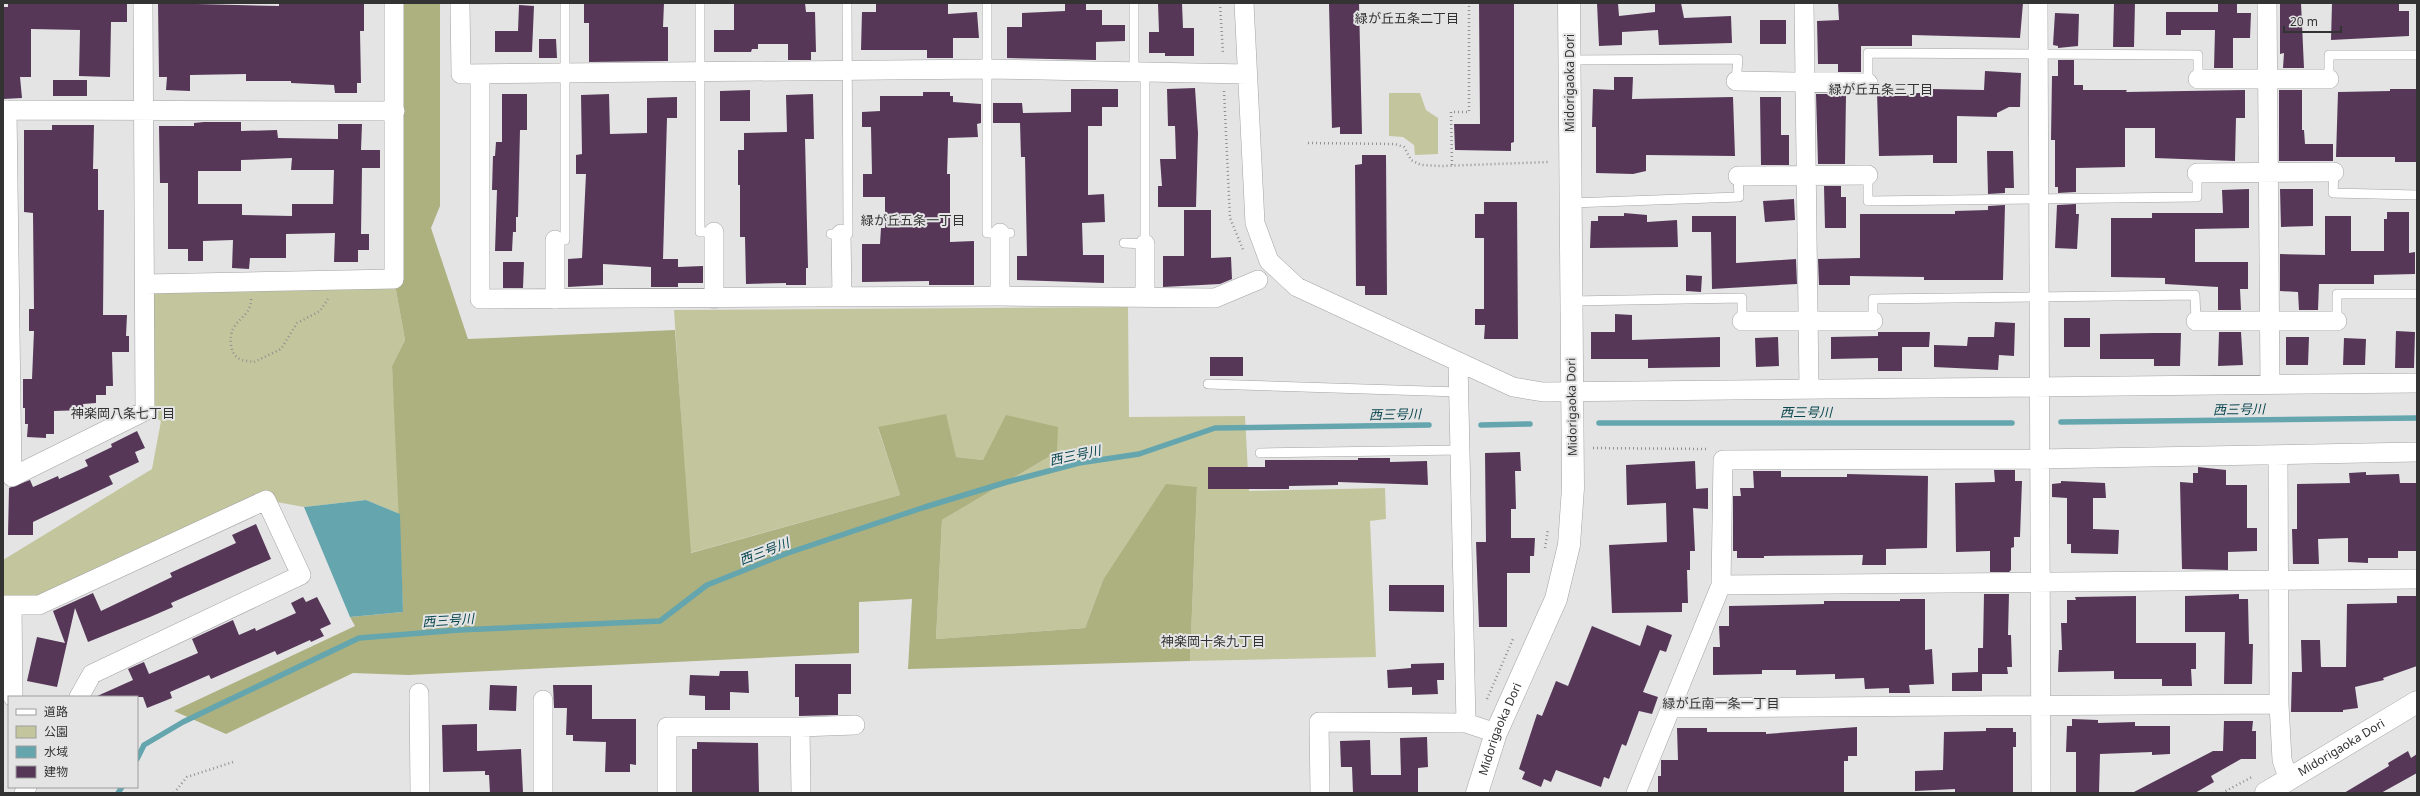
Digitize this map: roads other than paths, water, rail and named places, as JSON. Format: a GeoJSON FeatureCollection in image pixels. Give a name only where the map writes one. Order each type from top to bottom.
{"type":"FeatureCollection","features":[{"type":"Feature","properties":{"kind":"street"},"geometry":{"type":"LineString","coordinates":[[143,3],[143,111],[146,284],[145,412],[7,477],[5,110],[143,111],[395,111]]}},
{"type":"Feature","properties":{"kind":"street"},"geometry":{"type":"LineString","coordinates":[[146,284],[394,280],[394,3]]}},
{"type":"Feature","properties":{"kind":"street"},"geometry":{"type":"LineString","coordinates":[[460,3],[461,74],[987,70],[1247,74]]}},
{"type":"Feature","properties":{"kind":"street"},"geometry":{"type":"LineString","coordinates":[[1244,3],[1255,223],[1269,261],[1297,287],[1513,388],[1543,392],[1572,392],[1809,388],[2417,383]]}},
{"type":"Feature","properties":{"kind":"street","name":"Midorigaoka Dori"},"geometry":{"type":"LineString","coordinates":[[1477,793],[1480,727],[1556,599],[1569,545],[1573,488],[1569,3]]}},
{"type":"Feature","properties":{"kind":"street"},"geometry":{"type":"LineString","coordinates":[[1804,3],[1809,388]]}},
{"type":"Feature","properties":{"kind":"street"},"geometry":{"type":"LineString","coordinates":[[2038,3],[2041,793]]}},
{"type":"Feature","properties":{"kind":"street"},"geometry":{"type":"LineString","coordinates":[[2267,3],[2266,172],[2270,384]]}},
{"type":"Feature","properties":{"kind":"street"},"geometry":{"type":"LineString","coordinates":[[480,74],[480,299],[714,299],[1000,296],[1215,298],[1258,280]]}},
{"type":"Feature","properties":{"kind":"street"},"geometry":{"type":"LineString","coordinates":[[2198,79],[2329,79]]}},
{"type":"Feature","properties":{"kind":"street"},"geometry":{"type":"LineString","coordinates":[[1736,81],[1868,83]]}},
{"type":"Feature","properties":{"kind":"street"},"geometry":{"type":"LineString","coordinates":[[2197,173],[2334,172]]}},
{"type":"Feature","properties":{"kind":"street"},"geometry":{"type":"LineString","coordinates":[[1738,176],[1868,175]]}},
{"type":"Feature","properties":{"kind":"street"},"geometry":{"type":"LineString","coordinates":[[714,232],[714,299]]}},
{"type":"Feature","properties":{"kind":"street"},"geometry":{"type":"LineString","coordinates":[[1000,296],[1005,233]]}},
{"type":"Feature","properties":{"kind":"street"},"geometry":{"type":"LineString","coordinates":[[836,234],[842,297]]}},
{"type":"Feature","properties":{"kind":"street"},"geometry":{"type":"LineString","coordinates":[[555,299],[556,240]]}},
{"type":"Feature","properties":{"kind":"street"},"geometry":{"type":"LineString","coordinates":[[1145,244],[1145,297]]}},
{"type":"Feature","properties":{"kind":"street"},"geometry":{"type":"LineString","coordinates":[[1742,321],[1873,321]]}},
{"type":"Feature","properties":{"kind":"street"},"geometry":{"type":"LineString","coordinates":[[2196,321],[2337,321]]}},
{"type":"Feature","properties":{"kind":"street"},"geometry":{"type":"LineString","coordinates":[[1320,793],[1319,722],[1480,727],[1460,450],[1458,362]]}},
{"type":"Feature","properties":{"kind":"street"},"geometry":{"type":"LineString","coordinates":[[1636,793],[1721,585],[1722,460],[2039,459],[2417,452]]}},
{"type":"Feature","properties":{"kind":"street"},"geometry":{"type":"LineString","coordinates":[[2278,455],[2277,579],[2279,704],[2282,760],[2289,780]]}},
{"type":"Feature","properties":{"kind":"street"},"geometry":{"type":"LineString","coordinates":[[13,696],[8,605],[39,605],[266,500],[301,575],[92,674],[80,696]]}},
{"type":"Feature","properties":{"kind":"street"},"geometry":{"type":"LineString","coordinates":[[1721,585],[2277,579],[2417,579]]}},
{"type":"Feature","properties":{"kind":"street"},"geometry":{"type":"LineString","coordinates":[[419,693],[420,793]]}},
{"type":"Feature","properties":{"kind":"street"},"geometry":{"type":"LineString","coordinates":[[543,700],[543,793]]}},
{"type":"Feature","properties":{"kind":"street","name":"Midorigaoka Dori"},"geometry":{"type":"LineString","coordinates":[[2266,793],[2417,702]]}},
{"type":"Feature","properties":{"kind":"street"},"geometry":{"type":"LineString","coordinates":[[1671,708],[2279,704]]}},
{"type":"Feature","properties":{"kind":"street"},"geometry":{"type":"LineString","coordinates":[[667,793],[667,726],[800,727],[855,725]]}},
{"type":"Feature","properties":{"kind":"street"},"geometry":{"type":"LineString","coordinates":[[800,727],[801,793]]}},
{"type":"Feature","properties":{"kind":"lane"},"geometry":{"type":"LineString","coordinates":[[556,240],[565,240],[565,3]]}},
{"type":"Feature","properties":{"kind":"lane"},"geometry":{"type":"LineString","coordinates":[[700,3],[700,232],[714,232]]}},
{"type":"Feature","properties":{"kind":"lane"},"geometry":{"type":"LineString","coordinates":[[836,234],[848,234],[847,3]]}},
{"type":"Feature","properties":{"kind":"lane"},"geometry":{"type":"LineString","coordinates":[[987,3],[987,233],[1005,233]]}},
{"type":"Feature","properties":{"kind":"lane"},"geometry":{"type":"LineString","coordinates":[[1124,243],[1145,244],[1140,72],[1134,3]]}},
{"type":"Feature","properties":{"kind":"lane"},"geometry":{"type":"LineString","coordinates":[[1868,83],[1868,53],[2198,55],[2198,79]]}},
{"type":"Feature","properties":{"kind":"lane"},"geometry":{"type":"LineString","coordinates":[[2329,79],[2329,55],[2417,55]]}},
{"type":"Feature","properties":{"kind":"lane"},"geometry":{"type":"LineString","coordinates":[[1570,60],[1738,59],[1736,81]]}},
{"type":"Feature","properties":{"kind":"lane"},"geometry":{"type":"LineString","coordinates":[[2334,172],[2333,194],[2417,195]]}},
{"type":"Feature","properties":{"kind":"lane"},"geometry":{"type":"LineString","coordinates":[[1868,175],[1868,201],[2197,197],[2197,173]]}},
{"type":"Feature","properties":{"kind":"lane"},"geometry":{"type":"LineString","coordinates":[[1571,203],[1739,197],[1738,176]]}},
{"type":"Feature","properties":{"kind":"lane"},"geometry":{"type":"LineString","coordinates":[[2337,321],[2337,294],[2417,294]]}},
{"type":"Feature","properties":{"kind":"lane"},"geometry":{"type":"LineString","coordinates":[[1873,321],[1873,299],[2196,295],[2196,321]]}},
{"type":"Feature","properties":{"kind":"lane"},"geometry":{"type":"LineString","coordinates":[[1571,301],[1742,298],[1742,321]]}},
{"type":"Feature","properties":{"kind":"lane"},"geometry":{"type":"LineString","coordinates":[[1208,384],[1459,392]]}},
{"type":"Feature","properties":{"kind":"lane"},"geometry":{"type":"LineString","coordinates":[[1260,453],[1460,450]]}},
{"type":"Feature","properties":{"kind":"water"},"geometry":{"type":"Polygon","coordinates":[[[366,500],[400,514],[403,612],[350,617],[304,507],[366,500]]]}},
{"type":"Feature","properties":{"kind":"waterway","name":"西三号川"},"geometry":{"type":"LineString","coordinates":[[2061,422],[2417,418]]}},
{"type":"Feature","properties":{"kind":"waterway","name":"西三号川"},"geometry":{"type":"LineString","coordinates":[[1599,423],[2012,423]]}},
{"type":"Feature","properties":{"kind":"waterway","name":"西三号川"},"geometry":{"type":"LineString","coordinates":[[1481,425],[1530,424]]}},
{"type":"Feature","properties":{"kind":"waterway","name":"西三号川"},"geometry":{"type":"LineString","coordinates":[[138,757],[144,745],[183,722],[359,638],[459,630],[660,621],[707,585],[785,554],[925,507],[1007,482],[1079,463],[1139,454],[1215,428],[1429,425]]}},
{"type":"Feature","properties":{"kind":"waterway","name":"西三号川"},"geometry":{"type":"LineString","coordinates":[[118,793],[121,788]]}},
{"type":"Feature","properties":{"kind":"district","name":"緑が丘五条二丁目"},"geometry":{"type":"Point","coordinates":[1407,18]}},
{"type":"Feature","properties":{"kind":"district","name":"緑が丘五条三丁目"},"geometry":{"type":"Point","coordinates":[1881,89]}},
{"type":"Feature","properties":{"kind":"district","name":"緑が丘五条一丁目"},"geometry":{"type":"Point","coordinates":[913,220]}},
{"type":"Feature","properties":{"kind":"district","name":"神楽岡八条七丁目"},"geometry":{"type":"Point","coordinates":[123,413]}},
{"type":"Feature","properties":{"kind":"district","name":"神楽岡十条九丁目"},"geometry":{"type":"Point","coordinates":[1213,641]}},
{"type":"Feature","properties":{"kind":"district","name":"緑が丘南一条一丁目"},"geometry":{"type":"Point","coordinates":[1721,703]}}]}
